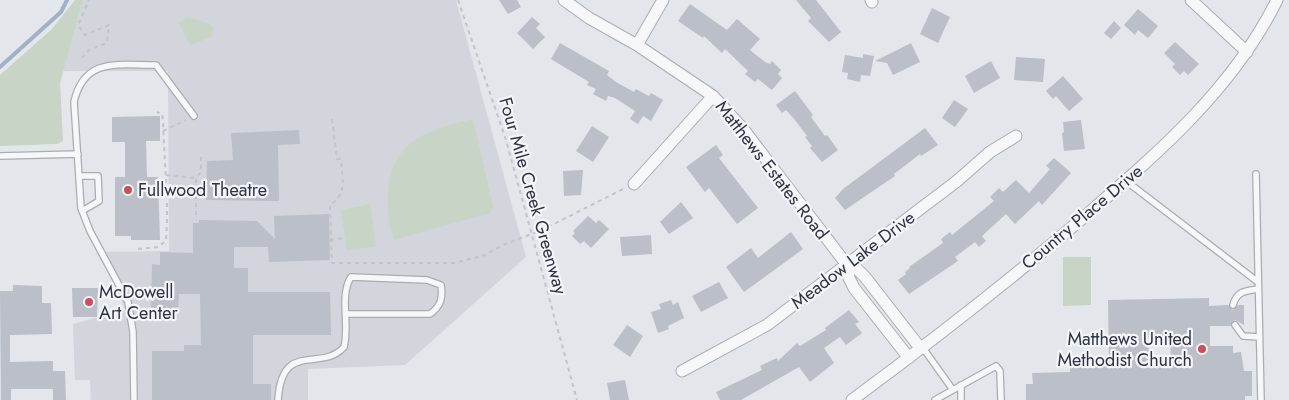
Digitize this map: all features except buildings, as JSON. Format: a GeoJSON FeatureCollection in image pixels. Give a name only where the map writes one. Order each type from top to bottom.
{"type":"FeatureCollection","features":[{"type":"Feature","properties":{"kind":"street","name":"Matthews Estates Road"},"geometry":{"type":"LineString","coordinates":[[564,0],[589,18],[637,44],[714,96],[744,130],[847,265],[849,278],[854,288],[909,358]]}},
{"type":"Feature","properties":{"kind":"street"},"geometry":{"type":"LineString","coordinates":[[637,44],[663,0]]}},
{"type":"Feature","properties":{"kind":"street"},"geometry":{"type":"LineString","coordinates":[[1191,0],[1247,52]]}},
{"type":"Feature","properties":{"kind":"street","name":"Country Place Drive"},"geometry":{"type":"LineString","coordinates":[[852,400],[922,348],[1051,245],[1126,181],[1180,131],[1219,88],[1247,52],[1277,0]]}},
{"type":"Feature","properties":{"kind":"street"},"geometry":{"type":"LineString","coordinates":[[634,184],[714,96]]}},
{"type":"Feature","properties":{"kind":"street","name":"Meadow Lake Drive"},"geometry":{"type":"LineString","coordinates":[[682,371],[767,325],[957,181],[990,152],[1016,136]]}},
{"type":"Feature","properties":{"kind":"street","name":"Matthews Estates Road"},"geometry":{"type":"LineString","coordinates":[[847,265],[857,269],[865,277],[922,348]]}},
{"type":"Feature","properties":{"kind":"lane"},"geometry":{"type":"LineString","coordinates":[[134,400],[133,332],[128,302],[90,231],[82,211],[74,102],[78,86],[89,73],[104,65],[156,65],[194,116]]}},
{"type":"Feature","properties":{"kind":"lane"},"geometry":{"type":"LineString","coordinates":[[0,156],[78,154]]}},
{"type":"Feature","properties":{"kind":"lane"},"geometry":{"type":"LineString","coordinates":[[1256,174],[1261,400]]}},
{"type":"Feature","properties":{"kind":"lane"},"geometry":{"type":"LineString","coordinates":[[79,176],[98,176],[99,183],[99,201],[82,211]]}},
{"type":"Feature","properties":{"kind":"lane"},"geometry":{"type":"LineString","coordinates":[[1126,181],[1258,286]]}},
{"type":"Feature","properties":{"kind":"lane"},"geometry":{"type":"LineString","coordinates":[[278,400],[281,378],[288,368],[303,359],[332,356],[344,347],[345,286],[351,276],[427,280],[441,285],[442,295],[439,308],[430,314],[346,314]]}},
{"type":"Feature","properties":{"kind":"lane"},"geometry":{"type":"LineString","coordinates":[[1233,305],[1236,296],[1258,286]]}},
{"type":"Feature","properties":{"kind":"lane"},"geometry":{"type":"LineString","coordinates":[[1235,326],[1243,336],[1259,338]]}},
{"type":"Feature","properties":{"kind":"lane"},"geometry":{"type":"LineString","coordinates":[[922,348],[953,390]]}},
{"type":"Feature","properties":{"kind":"lane"},"geometry":{"type":"LineString","coordinates":[[935,400],[996,366],[1000,371],[1001,400]]}},
{"type":"Feature","properties":{"kind":"lane"},"geometry":{"type":"LineString","coordinates":[[961,386],[961,400]]}},
{"type":"Feature","properties":{"kind":"path"},"geometry":{"type":"LineString","coordinates":[[82,58],[89,50],[107,43],[109,25],[85,35],[78,25],[89,0]]}},
{"type":"Feature","properties":{"kind":"path","name":"Four Mile Creek Greenway"},"geometry":{"type":"LineString","coordinates":[[458,0],[490,87],[577,400]]}},
{"type":"Feature","properties":{"kind":"path"},"geometry":{"type":"LineString","coordinates":[[138,249],[158,247],[166,241],[165,196],[167,185],[162,114],[157,112]]}},
{"type":"Feature","properties":{"kind":"path"},"geometry":{"type":"LineString","coordinates":[[163,131],[186,120]]}},
{"type":"Feature","properties":{"kind":"path"},"geometry":{"type":"LineString","coordinates":[[332,120],[337,159],[341,160],[343,190],[341,197],[330,205],[332,263],[454,262],[485,255],[634,184]]}},
{"type":"Feature","properties":{"kind":"path"},"geometry":{"type":"LineString","coordinates":[[196,215],[196,178],[202,172],[201,155]]}},
{"type":"Feature","properties":{"kind":"path"},"geometry":{"type":"LineString","coordinates":[[165,174],[196,178]]}},
{"type":"Feature","properties":{"kind":"path"},"geometry":{"type":"LineString","coordinates":[[331,240],[345,238]]}},
{"type":"Feature","properties":{"kind":"shaded area"},"geometry":{"type":"Polygon","coordinates":[[[83,0],[456,0],[526,257],[405,365],[308,369],[308,400],[91,400],[90,380],[75,380],[73,324],[125,310],[118,289],[96,252],[169,251],[168,71],[63,71],[83,0]]]}},
{"type":"Feature","properties":{"kind":"green space"},"geometry":{"type":"Polygon","coordinates":[[[75,0],[83,0],[60,83],[63,141],[57,144],[0,146],[0,75],[52,29],[75,0]]]}},
{"type":"Feature","properties":{"kind":"green space"},"geometry":{"type":"Polygon","coordinates":[[[187,17],[208,23],[213,28],[212,36],[192,45],[189,43],[179,23],[187,17]]]}},
{"type":"Feature","properties":{"kind":"green space"},"geometry":{"type":"Polygon","coordinates":[[[473,119],[493,207],[490,213],[394,240],[389,218],[388,195],[390,177],[396,162],[404,150],[426,134],[473,119]]]}},
{"type":"Feature","properties":{"kind":"green space"},"geometry":{"type":"Polygon","coordinates":[[[370,204],[376,247],[347,250],[341,210],[370,204]]]}},
{"type":"Feature","properties":{"kind":"green space"},"geometry":{"type":"Polygon","coordinates":[[[1063,257],[1091,257],[1091,305],[1063,306],[1063,257]]]}},
{"type":"Feature","properties":{"kind":"waterway"},"geometry":{"type":"LineString","coordinates":[[0,67],[61,12],[67,0]]}},
{"type":"Feature","properties":{"kind":"place","name":"Fullwood Theatre"},"geometry":{"type":"Point","coordinates":[128,190]}},
{"type":"Feature","properties":{"kind":"place","name":"McDowell Art Center"},"geometry":{"type":"Point","coordinates":[89,302]}},
{"type":"Feature","properties":{"kind":"place","name":"Matthews United Methodist Church"},"geometry":{"type":"Point","coordinates":[1202,349]}}]}
